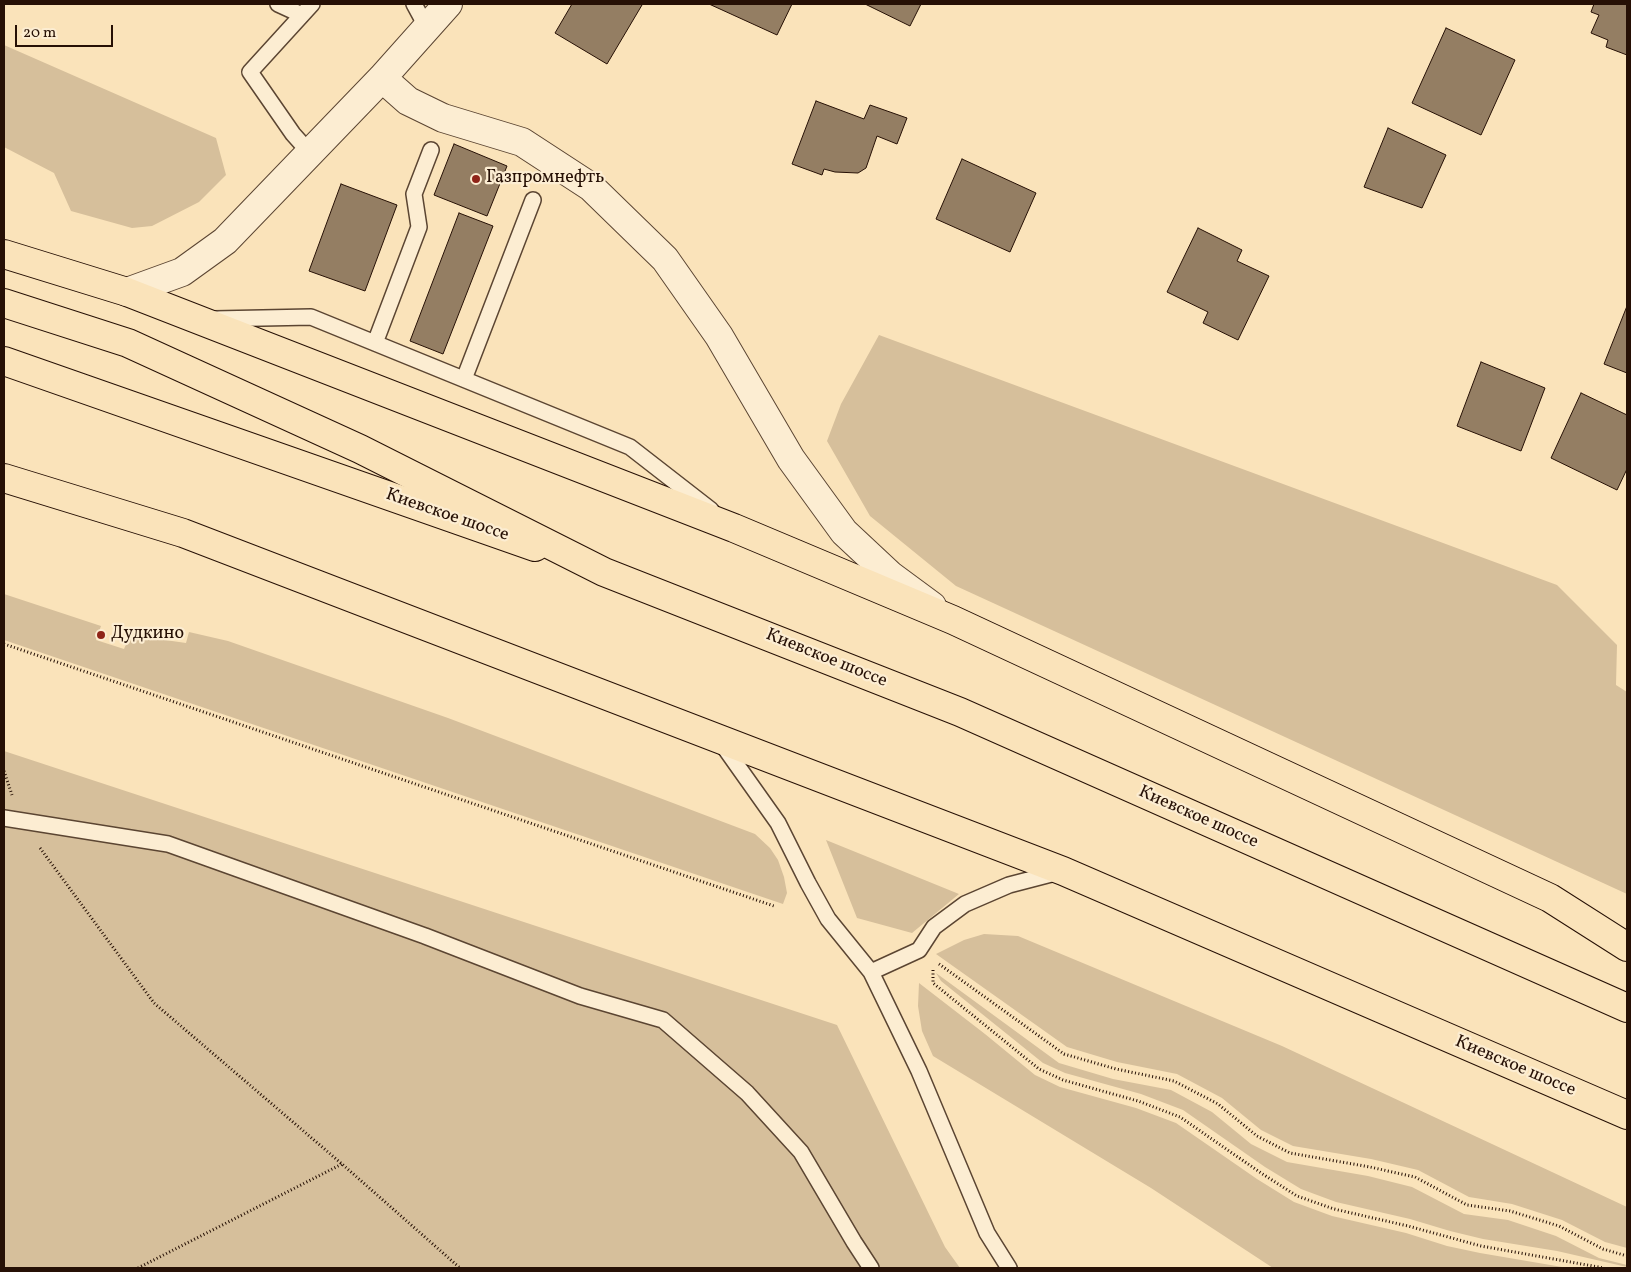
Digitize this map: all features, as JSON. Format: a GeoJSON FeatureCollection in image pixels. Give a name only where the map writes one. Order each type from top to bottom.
{"type":"FeatureCollection","features":[{"type":"Feature","properties":{"kind":"main road"},"geometry":{"type":"LineString","coordinates":[[4,254],[127,292],[198,319],[734,528],[953,620],[1550,898],[1627,947]]}},
{"type":"Feature","properties":{"kind":"main road"},"geometry":{"type":"LineString","coordinates":[[4,303],[128,343],[360,449],[604,572]]}},
{"type":"Feature","properties":{"kind":"main road","name":"Киевское шоссе"},"geometry":{"type":"LineString","coordinates":[[4,361],[604,572],[960,712],[1627,1008]]}},
{"type":"Feature","properties":{"kind":"main road","name":"Киевское шоссе"},"geometry":{"type":"LineString","coordinates":[[4,478],[184,533],[1063,871],[1627,1115]]}},
{"type":"Feature","properties":{"kind":"street"},"geometry":{"type":"LineString","coordinates":[[127,292],[182,272],[225,241],[382,78],[448,4]]}},
{"type":"Feature","properties":{"kind":"street"},"geometry":{"type":"LineString","coordinates":[[382,78],[408,101],[443,118],[522,142],[592,187],[666,259],[719,336],[791,459],[844,532],[890,575],[953,620]]}},
{"type":"Feature","properties":{"kind":"lane"},"geometry":{"type":"LineString","coordinates":[[278,4],[307,9]]}},
{"type":"Feature","properties":{"kind":"lane"},"geometry":{"type":"LineString","coordinates":[[414,4],[427,28]]}},
{"type":"Feature","properties":{"kind":"lane"},"geometry":{"type":"LineString","coordinates":[[307,9],[250,72],[293,134],[310,153]]}},
{"type":"Feature","properties":{"kind":"lane"},"geometry":{"type":"LineString","coordinates":[[375,343],[419,227],[414,194],[431,150]]}},
{"type":"Feature","properties":{"kind":"lane"},"geometry":{"type":"LineString","coordinates":[[464,379],[533,200]]}},
{"type":"Feature","properties":{"kind":"lane"},"geometry":{"type":"LineString","coordinates":[[198,319],[311,317],[630,447],[734,528]]}},
{"type":"Feature","properties":{"kind":"lane"},"geometry":{"type":"LineString","coordinates":[[718,738],[778,823],[828,919],[871,972],[919,1071],[987,1233],[1009,1268]]}},
{"type":"Feature","properties":{"kind":"lane"},"geometry":{"type":"LineString","coordinates":[[4,818],[168,844],[425,936],[580,996],[663,1020],[747,1093],[801,1152],[871,1268]]}},
{"type":"Feature","properties":{"kind":"lane"},"geometry":{"type":"LineString","coordinates":[[871,972],[919,950],[934,926],[965,904],[1009,885],[1063,871]]}},
{"type":"Feature","properties":{"kind":"path"},"geometry":{"type":"LineString","coordinates":[[4,644],[774,906]]}},
{"type":"Feature","properties":{"kind":"path"},"geometry":{"type":"LineString","coordinates":[[4,771],[20,821],[154,1002],[460,1268]]}},
{"type":"Feature","properties":{"kind":"path"},"geometry":{"type":"LineString","coordinates":[[932,960],[1064,1054],[1116,1069],[1174,1081],[1218,1104],[1256,1136],[1290,1153],[1415,1177],[1467,1205],[1510,1211],[1559,1226],[1603,1249],[1627,1256]]}},
{"type":"Feature","properties":{"kind":"path"},"geometry":{"type":"LineString","coordinates":[[932,967],[933,983],[1039,1069],[1063,1080],[1138,1101],[1180,1117],[1260,1173],[1297,1196],[1334,1209],[1408,1226],[1465,1242],[1604,1268]]}},
{"type":"Feature","properties":{"kind":"path"},"geometry":{"type":"LineString","coordinates":[[138,1268],[342,1164]]}},
{"type":"Feature","properties":{"kind":"shaded area"},"geometry":{"type":"Polygon","coordinates":[[[4,45],[216,138],[226,175],[199,202],[152,226],[132,228],[71,211],[54,173],[4,147],[4,45]]]}},
{"type":"Feature","properties":{"kind":"shaded area"},"geometry":{"type":"Polygon","coordinates":[[[879,335],[1557,585],[1617,645],[1616,685],[1627,692],[1627,894],[956,586],[870,516],[827,441],[841,404],[879,335]]]}},
{"type":"Feature","properties":{"kind":"shaded area"},"geometry":{"type":"Polygon","coordinates":[[[4,594],[101,626],[96,640],[124,649],[130,635],[186,643],[189,632],[228,641],[448,718],[755,834],[770,848],[778,860],[787,893],[783,904],[4,640],[4,594]]]}},
{"type":"Feature","properties":{"kind":"shaded area"},"geometry":{"type":"Polygon","coordinates":[[[4,751],[837,1025],[945,1247],[960,1268],[4,1268],[4,751]]]}},
{"type":"Feature","properties":{"kind":"shaded area"},"geometry":{"type":"Polygon","coordinates":[[[826,840],[959,894],[912,933],[857,918],[826,840]]]}},
{"type":"Feature","properties":{"kind":"shaded area"},"geometry":{"type":"Polygon","coordinates":[[[984,934],[1018,936],[1282,1046],[1627,1207],[1627,1248],[1605,1242],[1562,1220],[1512,1204],[1469,1197],[1418,1170],[1371,1159],[1293,1146],[1261,1130],[1222,1098],[1177,1074],[1117,1062],[1067,1047],[936,954],[964,940],[984,934]]]}},
{"type":"Feature","properties":{"kind":"shaded area"},"geometry":{"type":"Polygon","coordinates":[[[936,973],[1059,1063],[1113,1079],[1171,1090],[1212,1112],[1251,1144],[1287,1162],[1368,1176],[1412,1187],[1464,1214],[1508,1220],[1556,1236],[1599,1258],[1627,1265],[1627,1267],[1557,1251],[1483,1239],[1410,1219],[1336,1202],[1301,1189],[1265,1167],[1183,1110],[1141,1094],[1065,1073],[1043,1063],[941,981],[936,973]]]}},
{"type":"Feature","properties":{"kind":"shaded area"},"geometry":{"type":"Polygon","coordinates":[[[919,983],[1035,1075],[1060,1087],[1136,1108],[1176,1123],[1294,1202],[1332,1216],[1406,1233],[1447,1246],[1568,1268],[1273,1268],[1151,1188],[933,1056],[922,1031],[918,1006],[919,983]]]}},
{"type":"Feature","properties":{"kind":"building"},"geometry":{"type":"Polygon","coordinates":[[[572,4],[642,5],[607,64],[555,33],[572,4]]]}},
{"type":"Feature","properties":{"kind":"building"},"geometry":{"type":"Polygon","coordinates":[[[709,4],[792,4],[777,35],[709,4]]]}},
{"type":"Feature","properties":{"kind":"building"},"geometry":{"type":"Polygon","coordinates":[[[865,4],[921,4],[910,26],[865,4]]]}},
{"type":"Feature","properties":{"kind":"building"},"geometry":{"type":"Polygon","coordinates":[[[1594,4],[1627,4],[1627,55],[1606,47],[1608,40],[1591,33],[1599,15],[1591,12],[1594,4]]]}},
{"type":"Feature","properties":{"kind":"building"},"geometry":{"type":"Polygon","coordinates":[[[1446,28],[1515,60],[1481,135],[1412,103],[1446,28]]]}},
{"type":"Feature","properties":{"kind":"building"},"geometry":{"type":"Polygon","coordinates":[[[816,101],[864,119],[870,105],[907,118],[897,144],[877,136],[866,168],[858,173],[835,172],[824,169],[822,175],[792,164],[816,101]]]}},
{"type":"Feature","properties":{"kind":"building"},"geometry":{"type":"Polygon","coordinates":[[[1388,128],[1446,155],[1422,208],[1364,187],[1388,128]]]}},
{"type":"Feature","properties":{"kind":"building"},"geometry":{"type":"Polygon","coordinates":[[[454,144],[507,166],[487,216],[434,195],[454,144]]]}},
{"type":"Feature","properties":{"kind":"building"},"geometry":{"type":"Polygon","coordinates":[[[962,159],[1036,193],[1010,252],[936,219],[962,159]]]}},
{"type":"Feature","properties":{"kind":"building"},"geometry":{"type":"Polygon","coordinates":[[[341,184],[397,205],[365,291],[309,271],[341,184]]]}},
{"type":"Feature","properties":{"kind":"building"},"geometry":{"type":"Polygon","coordinates":[[[459,213],[493,226],[443,354],[410,341],[459,213]]]}},
{"type":"Feature","properties":{"kind":"building"},"geometry":{"type":"Polygon","coordinates":[[[1198,228],[1242,250],[1237,261],[1269,276],[1238,340],[1203,323],[1208,312],[1167,292],[1198,228]]]}},
{"type":"Feature","properties":{"kind":"building"},"geometry":{"type":"Polygon","coordinates":[[[1627,306],[1627,373],[1604,364],[1627,306]]]}},
{"type":"Feature","properties":{"kind":"building"},"geometry":{"type":"Polygon","coordinates":[[[1481,362],[1545,388],[1521,451],[1457,426],[1481,362]]]}},
{"type":"Feature","properties":{"kind":"building"},"geometry":{"type":"Polygon","coordinates":[[[1581,393],[1627,415],[1627,469],[1617,490],[1551,458],[1581,393]]]}},
{"type":"Feature","properties":{"kind":"place","name":"Газпромнефть"},"geometry":{"type":"Point","coordinates":[476,179]}},
{"type":"Feature","properties":{"kind":"place","name":"Дудкино"},"geometry":{"type":"Point","coordinates":[101,635]}}]}
